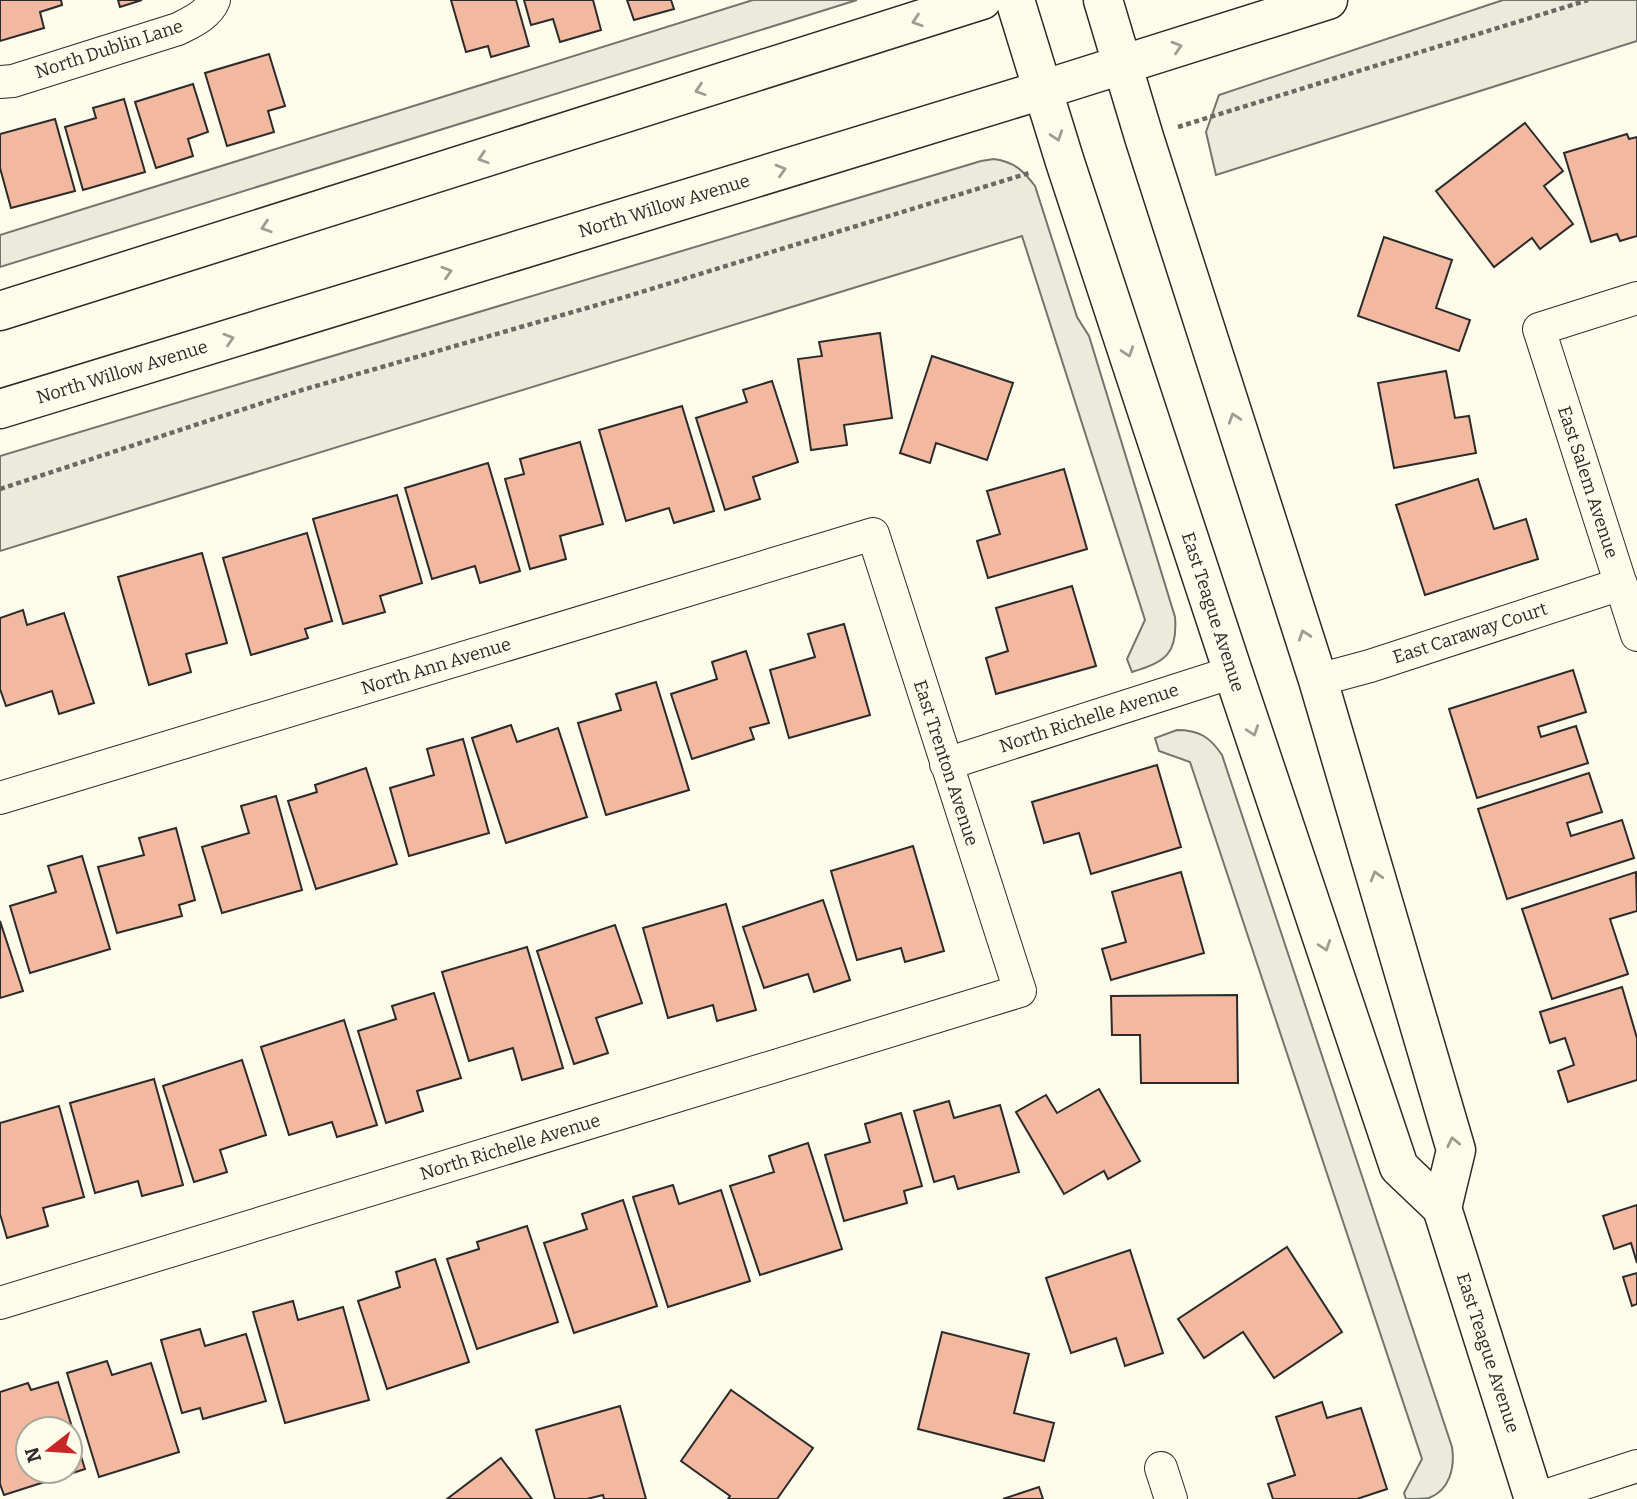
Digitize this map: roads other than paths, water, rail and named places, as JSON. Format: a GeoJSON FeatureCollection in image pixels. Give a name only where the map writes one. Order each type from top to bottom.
{"type":"FeatureCollection","features":[{"type":"Feature","properties":{"kind":"street"},"geometry":{"type":"LineString","coordinates":[[0,311],[982,0]]}},
{"type":"Feature","properties":{"kind":"street","name":"East Teague Avenue"},"geometry":{"type":"LineString","coordinates":[[1016,0],[1042,90],[1233,672],[1399,1167],[1442,1208],[1535,1499]]}},
{"type":"Feature","properties":{"kind":"street"},"geometry":{"type":"LineString","coordinates":[[1103,0],[1318,680],[1456,1150],[1442,1208]]}},
{"type":"Feature","properties":{"kind":"street","name":"North Willow Avenue"},"geometry":{"type":"LineString","coordinates":[[0,409],[1328,0]]}},
{"type":"Feature","properties":{"kind":"street","name":"North Dublin Lane"},"geometry":{"type":"LineString","coordinates":[[0,82],[13,81],[178,29],[198,19],[213,2]]}},
{"type":"Feature","properties":{"kind":"street","name":"East Salem Avenue"},"geometry":{"type":"LineString","coordinates":[[1637,298],[1539,329],[1637,635]]}},
{"type":"Feature","properties":{"kind":"street","name":"East Trenton Avenue"},"geometry":{"type":"LineString","coordinates":[[873,534],[1020,991]]}},
{"type":"Feature","properties":{"kind":"street","name":"North Ann Avenue"},"geometry":{"type":"LineString","coordinates":[[0,798],[873,534]]}},
{"type":"Feature","properties":{"kind":"street","name":"East Caraway Court"},"geometry":{"type":"LineString","coordinates":[[1318,680],[1370,666],[1621,584]]}},
{"type":"Feature","properties":{"kind":"street","name":"North Richelle Avenue"},"geometry":{"type":"LineString","coordinates":[[946,764],[1233,672]]}},
{"type":"Feature","properties":{"kind":"street","name":"North Richelle Avenue"},"geometry":{"type":"LineString","coordinates":[[0,1303],[1020,991]]}},
{"type":"Feature","properties":{"kind":"street"},"geometry":{"type":"LineString","coordinates":[[1535,1499],[1637,1466]]}},
{"type":"Feature","properties":{"kind":"street"},"geometry":{"type":"LineString","coordinates":[[1161,1468],[1171,1499]]}}]}
